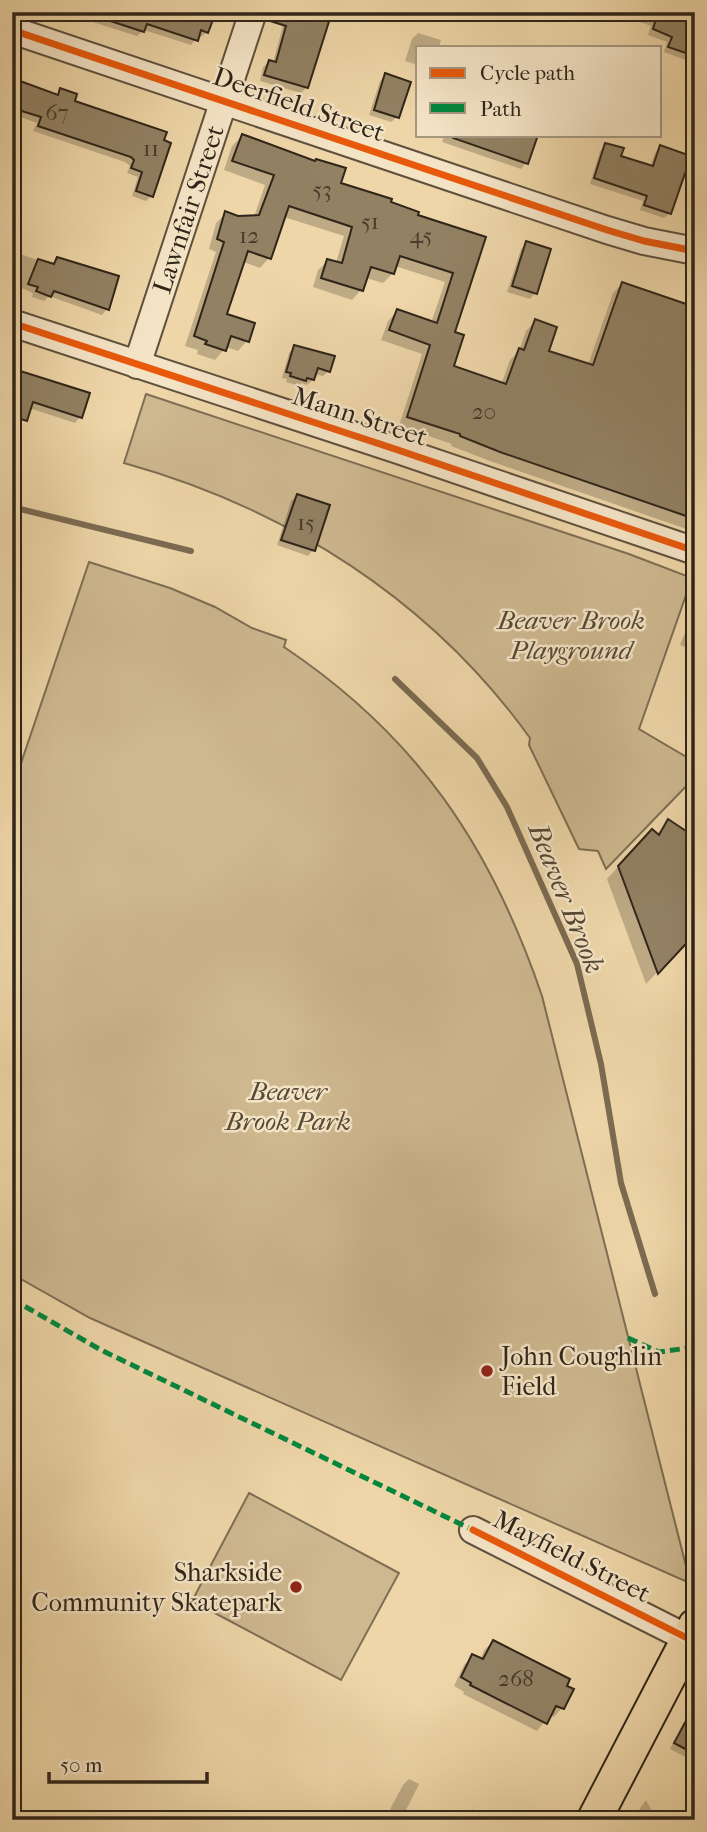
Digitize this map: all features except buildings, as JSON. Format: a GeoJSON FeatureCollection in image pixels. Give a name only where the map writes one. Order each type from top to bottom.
{"type":"FeatureCollection","features":[{"type":"Feature","properties":{"kind":"main road"},"geometry":{"type":"LineString","coordinates":[[594,1820],[692,1632]]}},
{"type":"Feature","properties":{"kind":"street","name":"Lawnfair Street"},"geometry":{"type":"LineString","coordinates":[[137,365],[253,12]]}},
{"type":"Feature","properties":{"kind":"street","name":"Deerfield Street"},"geometry":{"type":"LineString","coordinates":[[12,30],[607,230],[695,251]]}},
{"type":"Feature","properties":{"kind":"street","name":"Mann Street"},"geometry":{"type":"LineString","coordinates":[[12,323],[695,551]]}},
{"type":"Feature","properties":{"kind":"street","name":"Mayfield Street"},"geometry":{"type":"LineString","coordinates":[[473,1530],[692,1632]]}},
{"type":"Feature","properties":{"kind":"green space","name":"Beaver Brook Playground"},"geometry":{"type":"Polygon","coordinates":[[[146,394],[629,554],[692,578],[639,729],[695,762],[695,777],[606,869],[598,851],[579,849],[529,745],[530,738],[491,688],[448,643],[401,602],[298,533],[184,482],[124,463],[146,394]]]}},
{"type":"Feature","properties":{"kind":"green space","name":"Beaver Brook Park"},"geometry":{"type":"Polygon","coordinates":[[[89,562],[170,588],[215,607],[252,628],[286,640],[284,647],[331,681],[373,718],[411,757],[444,799],[473,843],[522,942],[542,996],[688,1574],[685,1581],[90,1318],[12,1274],[12,790],[89,562]]]}},
{"type":"Feature","properties":{"kind":"green space","name":"Sharkside Community Skatepark"},"geometry":{"type":"Polygon","coordinates":[[[249,1493],[399,1573],[341,1680],[192,1601],[249,1493]]]}},
{"type":"Feature","properties":{"kind":"waterway","name":"Beaver Brook"},"geometry":{"type":"LineString","coordinates":[[12,507],[191,551]]}},
{"type":"Feature","properties":{"kind":"waterway","name":"Beaver Brook"},"geometry":{"type":"LineString","coordinates":[[395,679],[477,758],[507,807],[577,964],[601,1064],[621,1183],[655,1294]]}},
{"type":"Feature","properties":{"kind":"marked path"},"geometry":{"type":"LineString","coordinates":[[12,1299],[101,1350],[473,1530]]}},
{"type":"Feature","properties":{"kind":"marked path"},"geometry":{"type":"LineString","coordinates":[[628,1338],[659,1352],[695,1347]]}},
{"type":"Feature","properties":{"kind":"cycle path"},"geometry":{"type":"LineString","coordinates":[[12,30],[607,230],[644,241],[695,251]]}},
{"type":"Feature","properties":{"kind":"cycle path"},"geometry":{"type":"LineString","coordinates":[[12,323],[695,551]]}},
{"type":"Feature","properties":{"kind":"cycle path"},"geometry":{"type":"LineString","coordinates":[[473,1530],[689,1639]]}},
{"type":"Feature","properties":{"kind":"place","name":"John Coughlin Field"},"geometry":{"type":"Point","coordinates":[487,1371]}},
{"type":"Feature","properties":{"kind":"place","name":"Sharkside Community Skatepark"},"geometry":{"type":"Point","coordinates":[296,1587]}}]}
